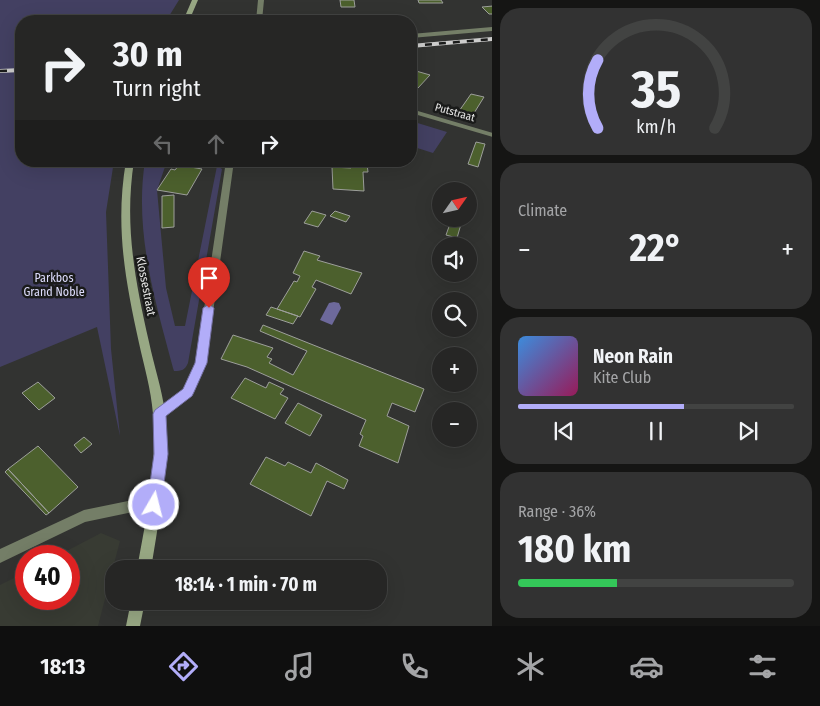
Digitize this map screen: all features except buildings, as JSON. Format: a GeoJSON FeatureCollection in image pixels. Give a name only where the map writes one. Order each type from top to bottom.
{"type":"FeatureCollection","features":[{"type":"Feature","properties":{"kind":"street"},"geometry":{"type":"LineString","coordinates":[[189,15],[195,0]]}},
{"type":"Feature","properties":{"kind":"street"},"geometry":{"type":"LineString","coordinates":[[260,15],[261,0]]}},
{"type":"Feature","properties":{"kind":"street"},"geometry":{"type":"LineString","coordinates":[[417,35],[492,28]]}},
{"type":"Feature","properties":{"kind":"street","name":"Putstraat"},"geometry":{"type":"LineString","coordinates":[[417,113],[492,135]]}},
{"type":"Feature","properties":{"kind":"street","name":"Klossestraat"},"geometry":{"type":"LineString","coordinates":[[129,167],[124,211],[129,277],[159,414],[161,454],[145,560]]}},
{"type":"Feature","properties":{"kind":"street"},"geometry":{"type":"LineString","coordinates":[[159,414],[188,392],[201,363],[229,167]]}},
{"type":"Feature","properties":{"kind":"street"},"geometry":{"type":"LineString","coordinates":[[0,556],[84,516],[128,507],[154,505]]}},
{"type":"Feature","properties":{"kind":"street"},"geometry":{"type":"LineString","coordinates":[[133,626],[136,610]]}},
{"type":"Feature","properties":{"kind":"shaded area"},"geometry":{"type":"Polygon","coordinates":[[[329,303],[339,303],[341,308],[332,325],[320,320],[329,303]]]}},
{"type":"Feature","properties":{"kind":"shaded area"},"geometry":{"type":"Polygon","coordinates":[[[101,533],[120,541],[115,560],[105,560],[105,599],[98,626],[0,626],[0,585],[15,578],[15,610],[80,610],[80,545],[78,545],[101,533]]]}},
{"type":"Feature","properties":{"kind":"green space","name":"Parkbos Grand Noble"},"geometry":{"type":"Polygon","coordinates":[[[0,0],[179,0],[170,15],[15,15],[15,167],[113,167],[106,212],[111,349],[120,436],[97,327],[0,367],[0,0]]]}},
{"type":"Feature","properties":{"kind":"green space"},"geometry":{"type":"Polygon","coordinates":[[[417,123],[447,132],[433,153],[417,148],[417,123]]]}},
{"type":"Feature","properties":{"kind":"green space"},"geometry":{"type":"Polygon","coordinates":[[[144,167],[165,167],[157,190],[166,288],[175,326],[185,326],[217,167],[222,169],[188,363],[183,370],[179,371],[174,371],[173,368],[153,291],[144,240],[142,187],[144,167]]]}},
{"type":"Feature","properties":{"kind":"railway"},"geometry":{"type":"LineString","coordinates":[[417,45],[492,39]]}},
{"type":"Feature","properties":{"kind":"railway"},"geometry":{"type":"LineString","coordinates":[[0,71],[15,70]]}},
{"type":"Feature","properties":{"kind":"route"},"geometry":{"type":"LineString","coordinates":[[154,505],[161,454],[159,414],[188,392],[201,363],[209,308]]}}]}
